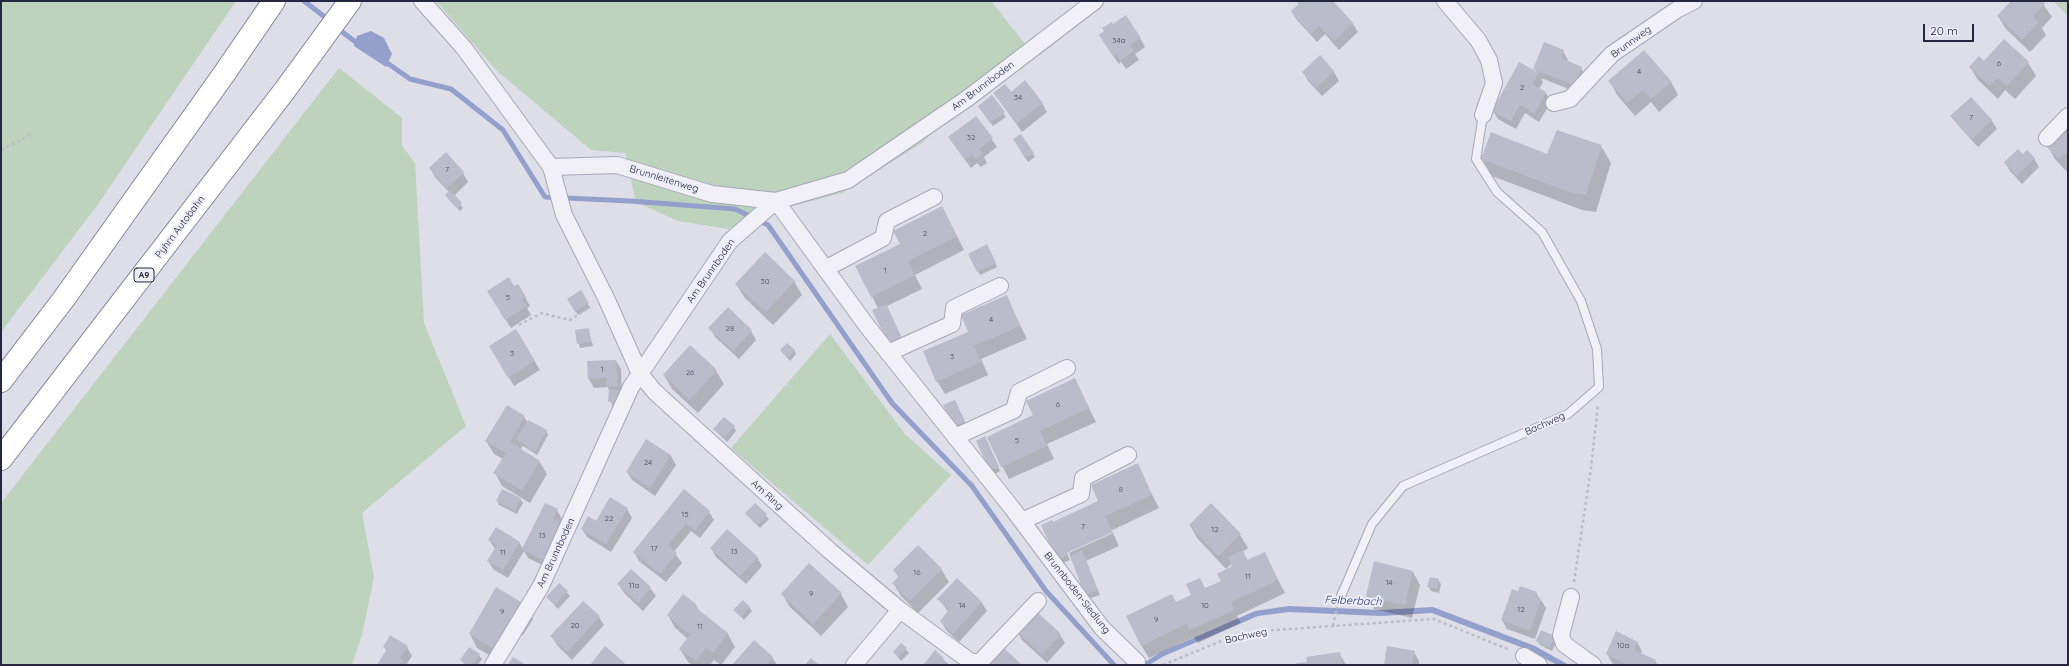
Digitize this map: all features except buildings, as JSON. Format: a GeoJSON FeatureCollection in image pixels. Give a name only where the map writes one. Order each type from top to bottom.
{"type":"FeatureCollection","features":[{"type":"Feature","properties":{"kind":"highway"},"geometry":{"type":"LineString","coordinates":[[1,381],[63,300],[224,74],[274,1]]}},
{"type":"Feature","properties":{"kind":"highway","name":"Pyhrn Autobahn"},"geometry":{"type":"LineString","coordinates":[[1,459],[285,90],[350,1]]}},
{"type":"Feature","properties":{"kind":"street"},"geometry":{"type":"LineString","coordinates":[[422,1],[464,48],[551,167],[562,209],[606,298],[640,374]]}},
{"type":"Feature","properties":{"kind":"street","name":"Am Brunnboden"},"geometry":{"type":"LineString","coordinates":[[493,665],[541,586],[631,387],[730,241],[770,206],[848,180],[968,98],[1095,1]]}},
{"type":"Feature","properties":{"kind":"street"},"geometry":{"type":"LineString","coordinates":[[1445,1],[1478,40],[1489,60],[1494,83],[1483,115]]}},
{"type":"Feature","properties":{"kind":"street","name":"Brunnweg"},"geometry":{"type":"LineString","coordinates":[[1554,103],[1570,99],[1612,54],[1678,9],[1694,1]]}},
{"type":"Feature","properties":{"kind":"street"},"geometry":{"type":"LineString","coordinates":[[2047,138],[2068,116]]}},
{"type":"Feature","properties":{"kind":"street","name":"Brunnleitenweg"},"geometry":{"type":"LineString","coordinates":[[551,167],[617,165],[712,194],[770,206]]}},
{"type":"Feature","properties":{"kind":"street"},"geometry":{"type":"LineString","coordinates":[[826,269],[883,238],[886,222],[934,197]]}},
{"type":"Feature","properties":{"kind":"street","name":"Brunnboden-Siedlung"},"geometry":{"type":"LineString","coordinates":[[770,206],[826,269],[888,353],[1022,521],[1102,628],[1137,662]]}},
{"type":"Feature","properties":{"kind":"street"},"geometry":{"type":"LineString","coordinates":[[888,353],[952,324],[954,308],[1000,286]]}},
{"type":"Feature","properties":{"kind":"street"},"geometry":{"type":"LineString","coordinates":[[955,437],[1014,410],[1019,392],[1067,368]]}},
{"type":"Feature","properties":{"kind":"street","name":"Am Ring"},"geometry":{"type":"LineString","coordinates":[[640,374],[655,392],[830,551],[900,610],[971,662],[980,662],[1038,601]]}},
{"type":"Feature","properties":{"kind":"street"},"geometry":{"type":"LineString","coordinates":[[1022,521],[1081,494],[1083,478],[1128,455]]}},
{"type":"Feature","properties":{"kind":"street"},"geometry":{"type":"LineString","coordinates":[[1571,597],[1561,635],[1564,644],[1593,665]]}},
{"type":"Feature","properties":{"kind":"street"},"geometry":{"type":"LineString","coordinates":[[854,665],[900,610]]}},
{"type":"Feature","properties":{"kind":"street"},"geometry":{"type":"LineString","coordinates":[[1524,656],[1539,665]]}},
{"type":"Feature","properties":{"kind":"lane"},"geometry":{"type":"LineString","coordinates":[[1483,115],[1476,159],[1497,192],[1542,232],[1581,301],[1597,349],[1599,387]]}},
{"type":"Feature","properties":{"kind":"lane","name":"Bachweg"},"geometry":{"type":"LineString","coordinates":[[1341,596],[1372,524],[1403,486],[1568,414],[1599,387]]}},
{"type":"Feature","properties":{"kind":"path"},"geometry":{"type":"LineString","coordinates":[[1,150],[32,134]]}},
{"type":"Feature","properties":{"kind":"path"},"geometry":{"type":"LineString","coordinates":[[519,325],[542,313],[570,320],[590,307]]}},
{"type":"Feature","properties":{"kind":"path"},"geometry":{"type":"LineString","coordinates":[[1571,597],[1591,468],[1599,387]]}},
{"type":"Feature","properties":{"kind":"path"},"geometry":{"type":"LineString","coordinates":[[1333,626],[1338,604]]}},
{"type":"Feature","properties":{"kind":"path","name":"Bachweg"},"geometry":{"type":"LineString","coordinates":[[1163,665],[1219,641],[1261,631],[1434,620],[1524,656]]}},
{"type":"Feature","properties":{"kind":"green space"},"geometry":{"type":"Polygon","coordinates":[[[1,1],[236,1],[96,207],[1,332],[1,1]]]}},
{"type":"Feature","properties":{"kind":"green space"},"geometry":{"type":"Polygon","coordinates":[[[436,1],[991,1],[1025,44],[922,143],[842,193],[777,210],[728,229],[678,221],[636,202],[625,153],[591,150],[496,70],[436,1]]]}},
{"type":"Feature","properties":{"kind":"green space"},"geometry":{"type":"Polygon","coordinates":[[[2053,1],[2068,1],[2068,16],[2053,1]]]}},
{"type":"Feature","properties":{"kind":"green space"},"geometry":{"type":"Polygon","coordinates":[[[339,68],[402,118],[402,146],[415,163],[424,323],[466,426],[362,513],[374,577],[362,635],[352,665],[1,665],[1,503],[339,68]]]}},
{"type":"Feature","properties":{"kind":"green space"},"geometry":{"type":"Polygon","coordinates":[[[830,334],[905,434],[951,475],[868,565],[731,448],[830,334]]]}},
{"type":"Feature","properties":{"kind":"water"},"geometry":{"type":"Polygon","coordinates":[[[371,31],[384,38],[392,54],[386,67],[354,46],[357,36],[371,31]]]}},
{"type":"Feature","properties":{"kind":"water"},"geometry":{"type":"Polygon","coordinates":[[[1289,606],[1381,610],[1433,607],[1535,646],[1569,665],[1557,665],[1531,651],[1432,613],[1381,616],[1289,612],[1258,616],[1164,656],[1149,665],[1140,665],[1161,652],[1255,611],[1289,606]]]}},
{"type":"Feature","properties":{"kind":"waterway"},"geometry":{"type":"LineString","coordinates":[[304,1],[330,21]]}},
{"type":"Feature","properties":{"kind":"waterway"},"geometry":{"type":"LineString","coordinates":[[337,28],[361,46]]}},
{"type":"Feature","properties":{"kind":"waterway"},"geometry":{"type":"LineString","coordinates":[[383,60],[410,79],[451,89],[503,130],[545,197],[630,201],[735,209],[768,225],[892,403],[972,486],[1046,591],[1114,665]]}},
{"type":"Feature","properties":{"kind":"water label","name":"Felberbach"},"geometry":{"type":"Point","coordinates":[1353,601]}}]}
